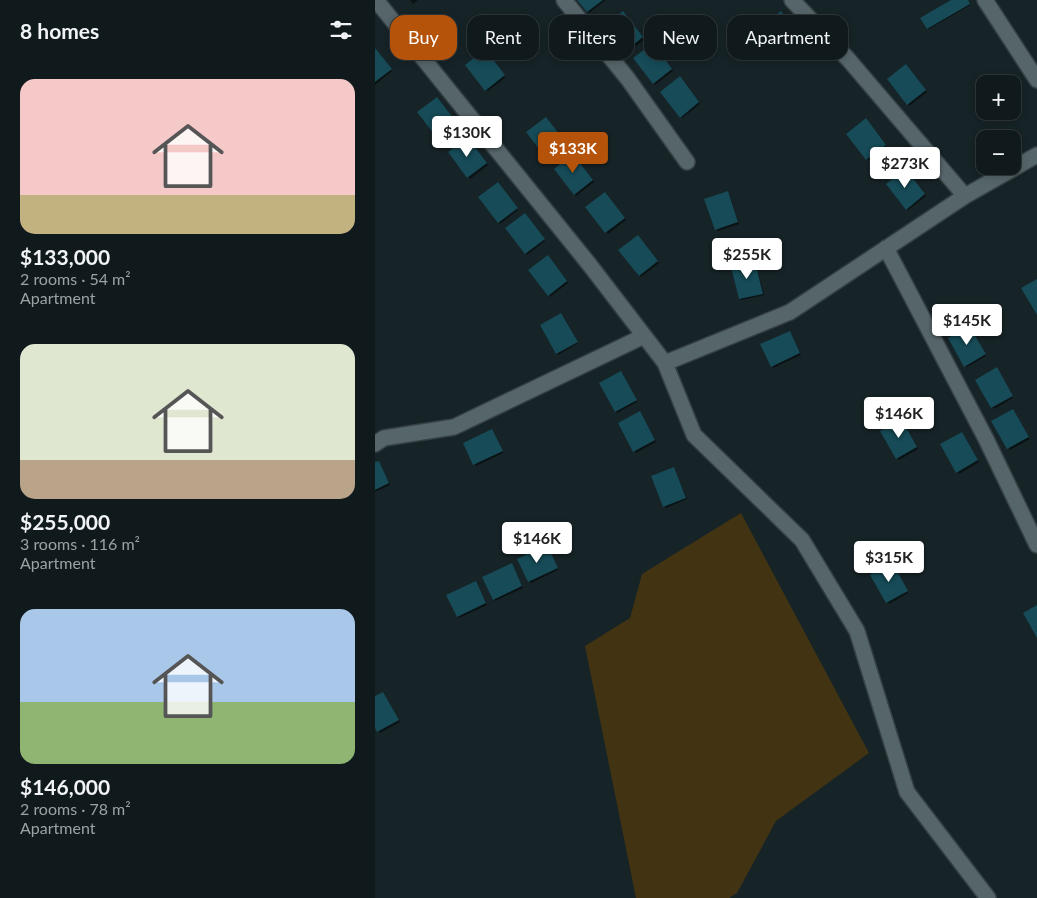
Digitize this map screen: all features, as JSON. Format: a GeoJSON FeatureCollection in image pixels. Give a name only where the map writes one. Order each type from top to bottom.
{"type":"FeatureCollection","features":[{"type":"Feature","properties":{"kind":"street"},"geometry":{"type":"LineString","coordinates":[[376,0],[589,264],[665,363],[694,435],[802,540],[857,631],[907,792],[988,898]]}},
{"type":"Feature","properties":{"kind":"street"},"geometry":{"type":"LineString","coordinates":[[564,0],[628,79],[687,162]]}},
{"type":"Feature","properties":{"kind":"street"},"geometry":{"type":"LineString","coordinates":[[792,0],[849,59],[965,196]]}},
{"type":"Feature","properties":{"kind":"street"},"geometry":{"type":"LineString","coordinates":[[985,0],[1037,80]]}},
{"type":"Feature","properties":{"kind":"street"},"geometry":{"type":"LineString","coordinates":[[665,363],[790,312],[965,196],[1035,160]]}},
{"type":"Feature","properties":{"kind":"street"},"geometry":{"type":"LineString","coordinates":[[886,248],[986,439],[1037,545]]}},
{"type":"Feature","properties":{"kind":"street"},"geometry":{"type":"LineString","coordinates":[[375,444],[384,438],[454,427],[644,336]]}},
{"type":"Feature","properties":{"kind":"shaded area"},"geometry":{"type":"Polygon","coordinates":[[[741,513],[869,753],[776,821],[737,893],[729,898],[636,898],[585,646],[630,618],[642,574],[741,513]]]}},
{"type":"Feature","properties":{"kind":"building"},"geometry":{"type":"Polygon","coordinates":[[[577,0],[603,0],[587,12],[577,0]]]}},
{"type":"Feature","properties":{"kind":"building"},"geometry":{"type":"Polygon","coordinates":[[[951,0],[968,0],[970,4],[927,29],[920,18],[951,0]]]}},
{"type":"Feature","properties":{"kind":"building"},"geometry":{"type":"Polygon","coordinates":[[[623,11],[626,15],[618,15],[623,11]]]}},
{"type":"Feature","properties":{"kind":"building"},"geometry":{"type":"Polygon","coordinates":[[[781,11],[784,15],[776,15],[781,11]]]}},
{"type":"Feature","properties":{"kind":"building"},"geometry":{"type":"Polygon","coordinates":[[[634,25],[643,37],[634,44],[634,25]]]}},
{"type":"Feature","properties":{"kind":"building"},"geometry":{"type":"Polygon","coordinates":[[[375,48],[392,69],[375,82],[375,48]]]}},
{"type":"Feature","properties":{"kind":"building"},"geometry":{"type":"Polygon","coordinates":[[[644,50],[644,60],[665,60],[672,69],[653,84],[634,57],[644,50]]]}},
{"type":"Feature","properties":{"kind":"building"},"geometry":{"type":"Polygon","coordinates":[[[471,60],[493,60],[505,75],[485,91],[465,65],[471,60]]]}},
{"type":"Feature","properties":{"kind":"building"},"geometry":{"type":"Polygon","coordinates":[[[906,64],[926,90],[907,105],[887,79],[906,64]]]}},
{"type":"Feature","properties":{"kind":"building"},"geometry":{"type":"Polygon","coordinates":[[[680,76],[699,102],[680,118],[660,92],[680,76]]]}},
{"type":"Feature","properties":{"kind":"building"},"geometry":{"type":"Polygon","coordinates":[[[437,97],[457,123],[437,138],[417,112],[437,97]]]}},
{"type":"Feature","properties":{"kind":"building"},"geometry":{"type":"Polygon","coordinates":[[[546,117],[566,143],[546,158],[526,132],[546,117]]]}},
{"type":"Feature","properties":{"kind":"building"},"geometry":{"type":"Polygon","coordinates":[[[866,118],[886,145],[866,160],[846,134],[866,118]]]}},
{"type":"Feature","properties":{"kind":"building"},"geometry":{"type":"Polygon","coordinates":[[[467,137],[487,163],[467,178],[448,152],[467,137]]]}},
{"type":"Feature","properties":{"kind":"building"},"geometry":{"type":"Polygon","coordinates":[[[573,154],[593,180],[574,195],[554,169],[573,154]]]}},
{"type":"Feature","properties":{"kind":"building"},"geometry":{"type":"Polygon","coordinates":[[[905,168],[925,194],[906,210],[886,184],[905,168]]]}},
{"type":"Feature","properties":{"kind":"building"},"geometry":{"type":"Polygon","coordinates":[[[498,182],[518,208],[498,223],[478,197],[498,182]]]}},
{"type":"Feature","properties":{"kind":"building"},"geometry":{"type":"Polygon","coordinates":[[[728,191],[738,222],[715,230],[704,199],[728,191]]]}},
{"type":"Feature","properties":{"kind":"building"},"geometry":{"type":"Polygon","coordinates":[[[605,192],[625,218],[605,233],[585,207],[605,192]]]}},
{"type":"Feature","properties":{"kind":"building"},"geometry":{"type":"Polygon","coordinates":[[[525,213],[545,239],[525,254],[505,228],[525,213]]]}},
{"type":"Feature","properties":{"kind":"building"},"geometry":{"type":"Polygon","coordinates":[[[638,235],[658,261],[639,276],[618,250],[638,235]]]}},
{"type":"Feature","properties":{"kind":"building"},"geometry":{"type":"Polygon","coordinates":[[[548,255],[567,281],[548,296],[528,270],[548,255]]]}},
{"type":"Feature","properties":{"kind":"building"},"geometry":{"type":"Polygon","coordinates":[[[755,262],[763,294],[739,299],[731,267],[755,262]]]}},
{"type":"Feature","properties":{"kind":"building"},"geometry":{"type":"Polygon","coordinates":[[[1037,279],[1037,315],[1021,288],[1037,279]]]}},
{"type":"Feature","properties":{"kind":"building"},"geometry":{"type":"Polygon","coordinates":[[[561,313],[578,342],[556,354],[540,325],[561,313]]]}},
{"type":"Feature","properties":{"kind":"building"},"geometry":{"type":"Polygon","coordinates":[[[969,326],[986,354],[964,367],[948,338],[969,326]]]}},
{"type":"Feature","properties":{"kind":"building"},"geometry":{"type":"Polygon","coordinates":[[[790,331],[800,353],[771,367],[760,344],[790,331]]]}},
{"type":"Feature","properties":{"kind":"building"},"geometry":{"type":"Polygon","coordinates":[[[997,367],[1013,396],[991,408],[975,380],[997,367]]]}},
{"type":"Feature","properties":{"kind":"building"},"geometry":{"type":"Polygon","coordinates":[[[621,371],[637,400],[615,412],[599,383],[621,371]]]}},
{"type":"Feature","properties":{"kind":"building"},"geometry":{"type":"Polygon","coordinates":[[[1013,409],[1029,437],[1007,449],[991,421],[1013,409]]]}},
{"type":"Feature","properties":{"kind":"building"},"geometry":{"type":"Polygon","coordinates":[[[640,411],[655,440],[633,452],[618,423],[640,411]]]}},
{"type":"Feature","properties":{"kind":"building"},"geometry":{"type":"Polygon","coordinates":[[[901,418],[917,447],[896,459],[880,431],[901,418]]]}},
{"type":"Feature","properties":{"kind":"building"},"geometry":{"type":"Polygon","coordinates":[[[492,429],[503,451],[473,465],[463,443],[492,429]]]}},
{"type":"Feature","properties":{"kind":"building"},"geometry":{"type":"Polygon","coordinates":[[[962,432],[978,460],[956,473],[940,444],[962,432]]]}},
{"type":"Feature","properties":{"kind":"building"},"geometry":{"type":"Polygon","coordinates":[[[379,461],[389,483],[375,490],[375,462],[379,461]]]}},
{"type":"Feature","properties":{"kind":"building"},"geometry":{"type":"Polygon","coordinates":[[[674,467],[686,498],[663,507],[651,476],[674,467]]]}},
{"type":"Feature","properties":{"kind":"building"},"geometry":{"type":"Polygon","coordinates":[[[547,545],[558,568],[528,582],[517,559],[547,545]]]}},
{"type":"Feature","properties":{"kind":"building"},"geometry":{"type":"Polygon","coordinates":[[[892,562],[908,591],[886,603],[870,575],[892,562]]]}},
{"type":"Feature","properties":{"kind":"building"},"geometry":{"type":"Polygon","coordinates":[[[512,563],[522,586],[493,600],[482,577],[512,563]]]}},
{"type":"Feature","properties":{"kind":"building"},"geometry":{"type":"Polygon","coordinates":[[[476,581],[486,603],[457,617],[446,595],[476,581]]]}},
{"type":"Feature","properties":{"kind":"building"},"geometry":{"type":"Polygon","coordinates":[[[1037,605],[1037,638],[1023,613],[1037,605]]]}},
{"type":"Feature","properties":{"kind":"building"},"geometry":{"type":"Polygon","coordinates":[[[383,692],[399,720],[377,732],[375,728],[375,696],[383,692]]]}}]}
